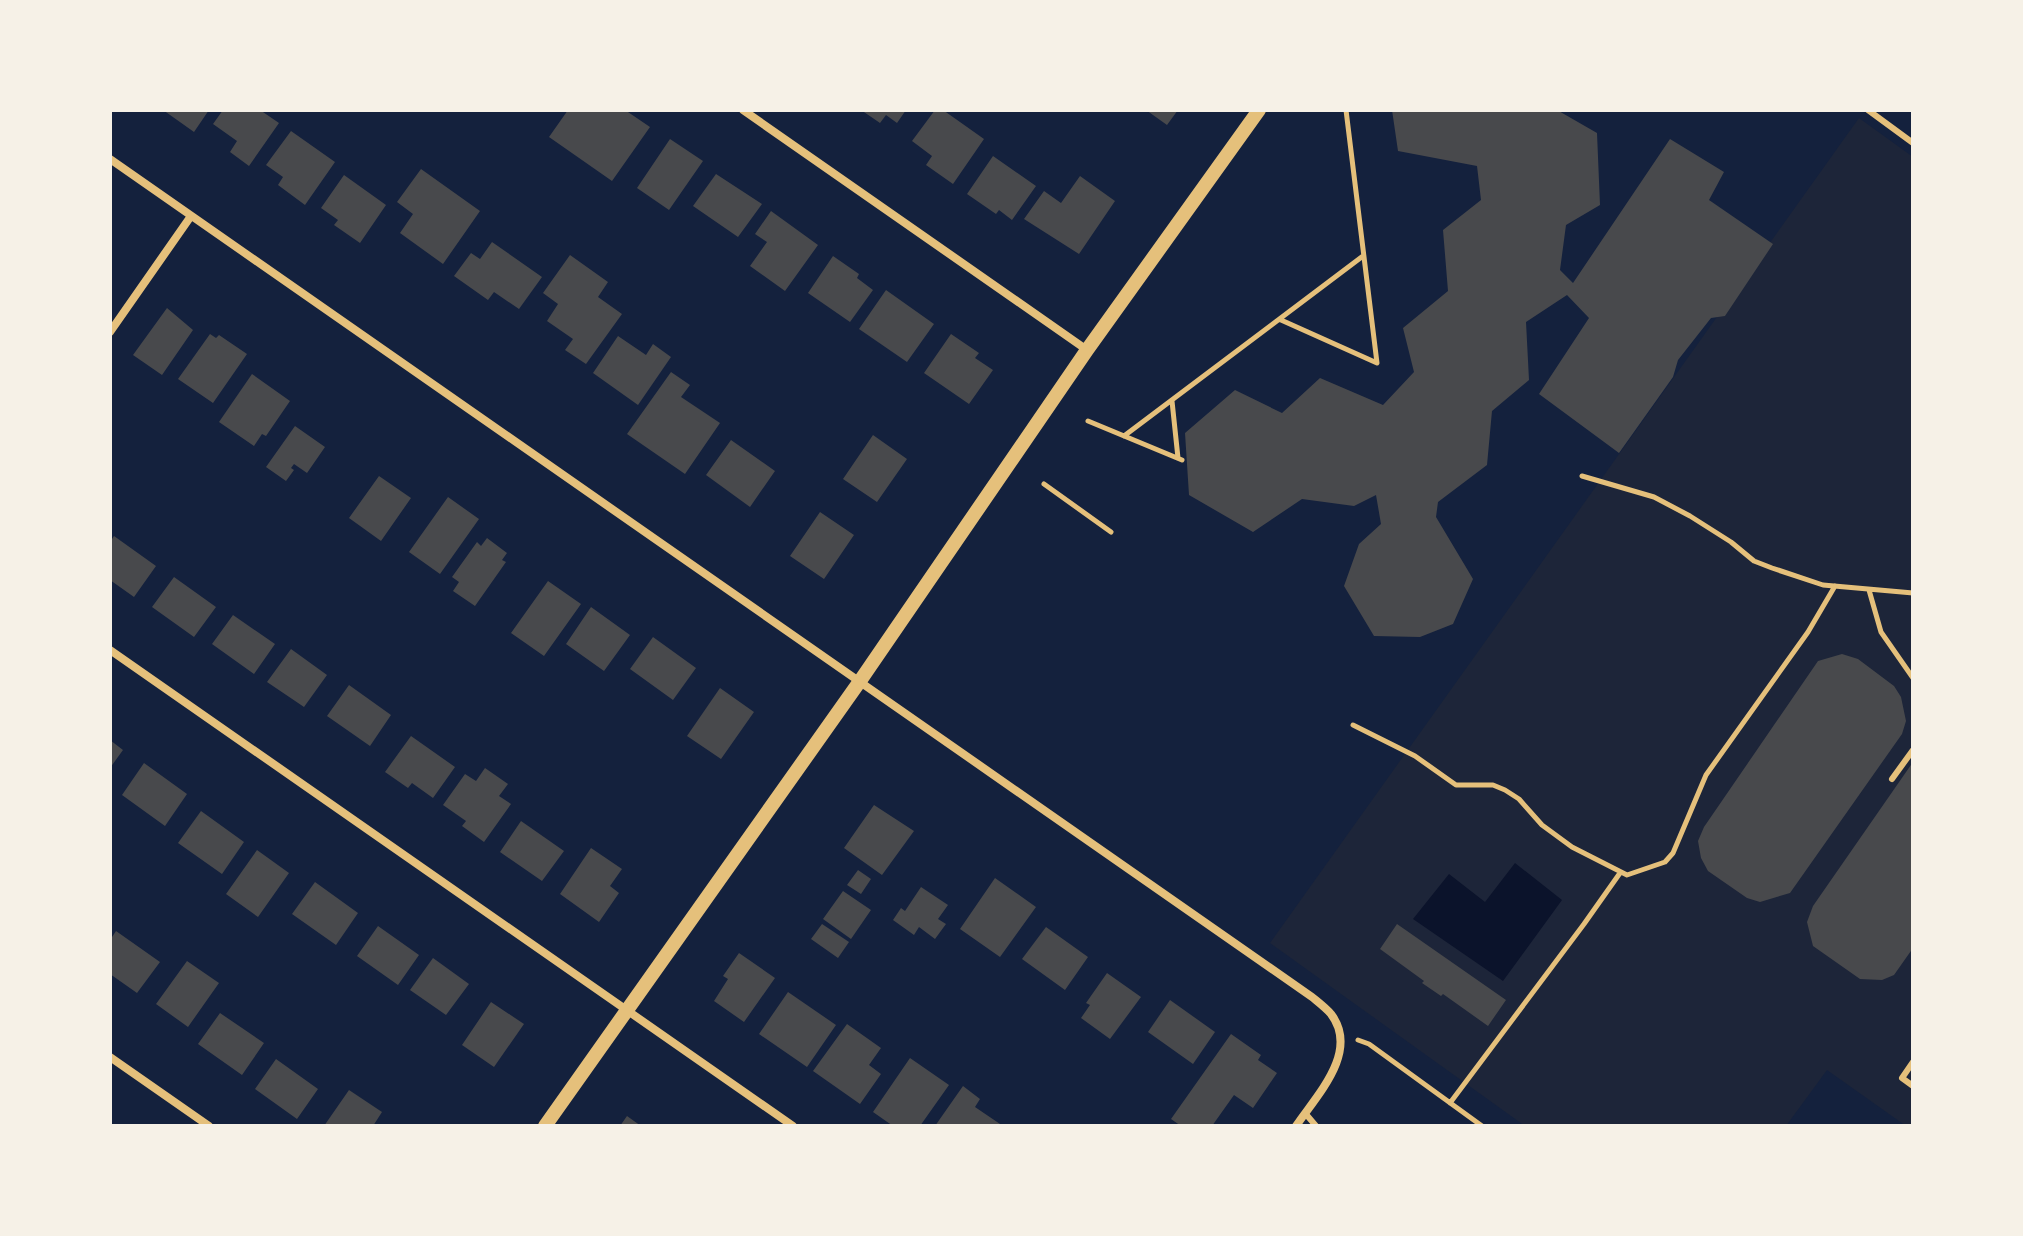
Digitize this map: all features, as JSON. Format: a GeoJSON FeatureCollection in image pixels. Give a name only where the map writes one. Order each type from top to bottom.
{"type":"FeatureCollection","features":[{"type":"Feature","properties":{"kind":"street"},"geometry":{"type":"LineString","coordinates":[[743,110],[1087,350]]}},
{"type":"Feature","properties":{"kind":"street"},"geometry":{"type":"LineString","coordinates":[[545,1126],[860,681],[1087,350],[1259,110]]}},
{"type":"Feature","properties":{"kind":"street"},"geometry":{"type":"LineString","coordinates":[[110,159],[1312,997],[1332,1015],[1342,1040],[1339,1059],[1331,1075],[1296,1126]]}},
{"type":"Feature","properties":{"kind":"street"},"geometry":{"type":"LineString","coordinates":[[110,332],[191,216]]}},
{"type":"Feature","properties":{"kind":"street"},"geometry":{"type":"LineString","coordinates":[[110,650],[793,1126]]}},
{"type":"Feature","properties":{"kind":"street"},"geometry":{"type":"LineString","coordinates":[[110,1057],[209,1126]]}},
{"type":"Feature","properties":{"kind":"lane"},"geometry":{"type":"LineString","coordinates":[[1868,110],[1913,143]]}},
{"type":"Feature","properties":{"kind":"lane"},"geometry":{"type":"LineString","coordinates":[[1892,779],[1913,750]]}},
{"type":"Feature","properties":{"kind":"lane"},"geometry":{"type":"LineString","coordinates":[[1913,1062],[1902,1078],[1913,1086]]}},
{"type":"Feature","properties":{"kind":"lane"},"geometry":{"type":"LineString","coordinates":[[1305,1113],[1316,1126]]}},
{"type":"Feature","properties":{"kind":"path"},"geometry":{"type":"LineString","coordinates":[[1281,320],[1377,363],[1346,110]]}},
{"type":"Feature","properties":{"kind":"path"},"geometry":{"type":"LineString","coordinates":[[1124,436],[1364,256]]}},
{"type":"Feature","properties":{"kind":"path"},"geometry":{"type":"LineString","coordinates":[[1088,421],[1180,459],[1172,400]]}},
{"type":"Feature","properties":{"kind":"path"},"geometry":{"type":"LineString","coordinates":[[1582,476],[1654,497],[1731,542],[1754,561],[1823,585],[1913,593]]}},
{"type":"Feature","properties":{"kind":"path"},"geometry":{"type":"LineString","coordinates":[[1044,484],[1111,532]]}},
{"type":"Feature","properties":{"kind":"path"},"geometry":{"type":"LineString","coordinates":[[1353,725],[1415,756],[1456,785],[1493,785],[1505,790],[1572,847],[1627,875],[1665,862],[1673,853],[1706,775],[1808,632],[1835,586]]}},
{"type":"Feature","properties":{"kind":"path"},"geometry":{"type":"LineString","coordinates":[[1869,590],[1881,632],[1913,678]]}},
{"type":"Feature","properties":{"kind":"path"},"geometry":{"type":"LineString","coordinates":[[1450,1103],[1620,873]]}},
{"type":"Feature","properties":{"kind":"path"},"geometry":{"type":"LineString","coordinates":[[1342,1040],[1350,1038],[1369,1044],[1482,1126]]}},
{"type":"Feature","properties":{"kind":"shaded area"},"geometry":{"type":"Polygon","coordinates":[[[1859,118],[1913,157],[1913,1126],[1906,1126],[1827,1070],[1786,1126],[1525,1126],[1270,943],[1859,118]]]}},
{"type":"Feature","properties":{"kind":"shaded area"},"geometry":{"type":"Polygon","coordinates":[[[1515,863],[1562,900],[1503,981],[1413,919],[1449,874],[1485,902],[1515,863]]]}},
{"type":"Feature","properties":{"kind":"building"},"geometry":{"type":"Polygon","coordinates":[[[163,110],[209,110],[194,132],[163,110]]]}},
{"type":"Feature","properties":{"kind":"building"},"geometry":{"type":"Polygon","coordinates":[[[223,110],[260,110],[279,123],[249,166],[230,152],[237,141],[213,124],[223,110]]]}},
{"type":"Feature","properties":{"kind":"building"},"geometry":{"type":"Polygon","coordinates":[[[568,110],[625,110],[650,127],[612,181],[549,137],[568,110]]]}},
{"type":"Feature","properties":{"kind":"building"},"geometry":{"type":"Polygon","coordinates":[[[861,110],[906,110],[897,123],[886,115],[880,123],[861,110]]]}},
{"type":"Feature","properties":{"kind":"building"},"geometry":{"type":"Polygon","coordinates":[[[935,110],[943,110],[984,139],[953,184],[926,165],[932,156],[912,141],[935,110]]]}},
{"type":"Feature","properties":{"kind":"building"},"geometry":{"type":"Polygon","coordinates":[[[1146,110],[1178,110],[1167,125],[1146,110]]]}},
{"type":"Feature","properties":{"kind":"building"},"geometry":{"type":"Polygon","coordinates":[[[1392,110],[1557,110],[1597,133],[1600,205],[1566,225],[1560,270],[1573,283],[1670,139],[1724,172],[1709,200],[1773,244],[1725,316],[1711,318],[1678,360],[1673,377],[1619,453],[1539,394],[1589,318],[1567,295],[1526,322],[1529,380],[1492,411],[1487,465],[1438,502],[1436,517],[1473,579],[1453,624],[1420,637],[1374,636],[1344,586],[1359,544],[1381,524],[1376,495],[1354,506],[1302,499],[1253,532],[1189,495],[1185,433],[1235,390],[1282,413],[1320,378],[1383,405],[1414,372],[1403,328],[1448,291],[1443,230],[1481,200],[1477,166],[1398,151],[1392,110]]]}},
{"type":"Feature","properties":{"kind":"building"},"geometry":{"type":"Polygon","coordinates":[[[291,131],[335,162],[305,205],[278,185],[283,177],[266,165],[291,131]]]}},
{"type":"Feature","properties":{"kind":"building"},"geometry":{"type":"Polygon","coordinates":[[[670,139],[703,161],[669,210],[637,188],[670,139]]]}},
{"type":"Feature","properties":{"kind":"building"},"geometry":{"type":"Polygon","coordinates":[[[993,156],[1036,186],[1012,220],[999,210],[996,214],[967,194],[993,156]]]}},
{"type":"Feature","properties":{"kind":"building"},"geometry":{"type":"Polygon","coordinates":[[[421,169],[480,211],[443,264],[400,233],[413,214],[397,202],[421,169]]]}},
{"type":"Feature","properties":{"kind":"building"},"geometry":{"type":"Polygon","coordinates":[[[716,174],[762,204],[738,237],[693,206],[716,174]]]}},
{"type":"Feature","properties":{"kind":"building"},"geometry":{"type":"Polygon","coordinates":[[[344,175],[386,205],[360,243],[334,225],[338,220],[321,208],[344,175]]]}},
{"type":"Feature","properties":{"kind":"building"},"geometry":{"type":"Polygon","coordinates":[[[1080,176],[1115,201],[1079,254],[1024,219],[1044,191],[1061,203],[1080,176]]]}},
{"type":"Feature","properties":{"kind":"building"},"geometry":{"type":"Polygon","coordinates":[[[771,211],[818,245],[785,291],[750,266],[767,242],[755,234],[771,211]]]}},
{"type":"Feature","properties":{"kind":"building"},"geometry":{"type":"Polygon","coordinates":[[[492,242],[542,277],[519,309],[494,292],[488,300],[454,276],[471,253],[480,259],[492,242]]]}},
{"type":"Feature","properties":{"kind":"building"},"geometry":{"type":"Polygon","coordinates":[[[570,255],[608,282],[598,297],[622,314],[586,364],[565,350],[573,339],[547,321],[558,304],[543,293],[570,255]]]}},
{"type":"Feature","properties":{"kind":"building"},"geometry":{"type":"Polygon","coordinates":[[[833,256],[859,274],[857,278],[873,290],[850,322],[808,293],[833,256]]]}},
{"type":"Feature","properties":{"kind":"building"},"geometry":{"type":"Polygon","coordinates":[[[886,290],[934,324],[907,362],[859,329],[886,290]]]}},
{"type":"Feature","properties":{"kind":"building"},"geometry":{"type":"Polygon","coordinates":[[[167,308],[193,330],[162,375],[133,355],[167,308]]]}},
{"type":"Feature","properties":{"kind":"building"},"geometry":{"type":"Polygon","coordinates":[[[210,334],[216,338],[219,335],[247,354],[213,403],[178,379],[210,334]]]}},
{"type":"Feature","properties":{"kind":"building"},"geometry":{"type":"Polygon","coordinates":[[[951,334],[979,353],[975,358],[993,370],[969,404],[924,373],[951,334]]]}},
{"type":"Feature","properties":{"kind":"building"},"geometry":{"type":"Polygon","coordinates":[[[618,336],[646,355],[653,344],[671,357],[638,405],[593,373],[618,336]]]}},
{"type":"Feature","properties":{"kind":"building"},"geometry":{"type":"Polygon","coordinates":[[[671,372],[690,385],[681,397],[720,423],[685,474],[627,434],[671,372]]]}},
{"type":"Feature","properties":{"kind":"building"},"geometry":{"type":"Polygon","coordinates":[[[252,374],[290,401],[266,436],[262,434],[254,446],[219,422],[252,374]]]}},
{"type":"Feature","properties":{"kind":"building"},"geometry":{"type":"Polygon","coordinates":[[[295,426],[325,447],[307,473],[294,464],[291,468],[294,470],[286,481],[266,467],[295,426]]]}},
{"type":"Feature","properties":{"kind":"building"},"geometry":{"type":"Polygon","coordinates":[[[873,435],[907,459],[877,502],[843,479],[873,435]]]}},
{"type":"Feature","properties":{"kind":"building"},"geometry":{"type":"Polygon","coordinates":[[[731,440],[775,471],[750,507],[706,475],[731,440]]]}},
{"type":"Feature","properties":{"kind":"building"},"geometry":{"type":"Polygon","coordinates":[[[379,476],[411,498],[381,541],[349,518],[379,476]]]}},
{"type":"Feature","properties":{"kind":"building"},"geometry":{"type":"Polygon","coordinates":[[[448,497],[479,519],[440,574],[409,552],[448,497]]]}},
{"type":"Feature","properties":{"kind":"building"},"geometry":{"type":"Polygon","coordinates":[[[820,512],[854,535],[824,579],[790,556],[820,512]]]}},
{"type":"Feature","properties":{"kind":"building"},"geometry":{"type":"Polygon","coordinates":[[[114,536],[156,566],[134,597],[110,580],[110,542],[114,536]]]}},
{"type":"Feature","properties":{"kind":"building"},"geometry":{"type":"Polygon","coordinates":[[[487,538],[507,553],[502,560],[506,562],[475,606],[453,591],[459,582],[452,577],[477,542],[481,546],[487,538]]]}},
{"type":"Feature","properties":{"kind":"building"},"geometry":{"type":"Polygon","coordinates":[[[174,577],[216,607],[194,637],[152,607],[174,577]]]}},
{"type":"Feature","properties":{"kind":"building"},"geometry":{"type":"Polygon","coordinates":[[[548,581],[581,604],[544,656],[511,633],[548,581]]]}},
{"type":"Feature","properties":{"kind":"building"},"geometry":{"type":"Polygon","coordinates":[[[591,607],[630,635],[604,671],[566,644],[591,607]]]}},
{"type":"Feature","properties":{"kind":"building"},"geometry":{"type":"Polygon","coordinates":[[[233,615],[275,644],[254,674],[212,644],[233,615]]]}},
{"type":"Feature","properties":{"kind":"building"},"geometry":{"type":"Polygon","coordinates":[[[653,637],[696,668],[673,700],[630,669],[653,637]]]}},
{"type":"Feature","properties":{"kind":"building"},"geometry":{"type":"Polygon","coordinates":[[[291,649],[327,675],[304,707],[267,682],[291,649]]]}},
{"type":"Feature","properties":{"kind":"building"},"geometry":{"type":"Polygon","coordinates":[[[1842,654],[1858,659],[1894,686],[1901,697],[1906,721],[1902,734],[1790,893],[1760,902],[1747,898],[1708,871],[1701,858],[1698,841],[1704,827],[1818,661],[1842,654]]]}},
{"type":"Feature","properties":{"kind":"building"},"geometry":{"type":"Polygon","coordinates":[[[349,685],[391,715],[370,746],[327,716],[349,685]]]}},
{"type":"Feature","properties":{"kind":"building"},"geometry":{"type":"Polygon","coordinates":[[[720,688],[754,712],[721,759],[687,736],[720,688]]]}},
{"type":"Feature","properties":{"kind":"building"},"geometry":{"type":"Polygon","coordinates":[[[411,736],[455,767],[433,798],[412,783],[408,788],[385,772],[411,736]]]}},
{"type":"Feature","properties":{"kind":"building"},"geometry":{"type":"Polygon","coordinates":[[[110,740],[123,750],[110,768],[110,740]]]}},
{"type":"Feature","properties":{"kind":"building"},"geometry":{"type":"Polygon","coordinates":[[[1913,762],[1913,948],[1894,975],[1882,980],[1860,979],[1813,946],[1807,922],[1813,906],[1913,762]]]}},
{"type":"Feature","properties":{"kind":"building"},"geometry":{"type":"Polygon","coordinates":[[[144,763],[187,794],[165,826],[122,795],[144,763]]]}},
{"type":"Feature","properties":{"kind":"building"},"geometry":{"type":"Polygon","coordinates":[[[485,768],[508,784],[499,796],[511,804],[484,842],[462,826],[466,821],[443,805],[465,774],[476,781],[485,768]]]}},
{"type":"Feature","properties":{"kind":"building"},"geometry":{"type":"Polygon","coordinates":[[[874,805],[914,831],[882,875],[844,848],[874,805]]]}},
{"type":"Feature","properties":{"kind":"building"},"geometry":{"type":"Polygon","coordinates":[[[201,811],[244,842],[222,874],[178,843],[201,811]]]}},
{"type":"Feature","properties":{"kind":"building"},"geometry":{"type":"Polygon","coordinates":[[[521,821],[564,851],[542,881],[500,852],[521,821]]]}},
{"type":"Feature","properties":{"kind":"building"},"geometry":{"type":"Polygon","coordinates":[[[591,848],[622,869],[610,886],[619,893],[599,922],[560,894],[591,848]]]}},
{"type":"Feature","properties":{"kind":"building"},"geometry":{"type":"Polygon","coordinates":[[[257,850],[289,873],[258,917],[226,894],[257,850]]]}},
{"type":"Feature","properties":{"kind":"building"},"geometry":{"type":"Polygon","coordinates":[[[858,870],[871,879],[861,894],[847,885],[858,870]]]}},
{"type":"Feature","properties":{"kind":"building"},"geometry":{"type":"Polygon","coordinates":[[[995,878],[1036,907],[1000,957],[960,929],[995,878]]]}},
{"type":"Feature","properties":{"kind":"building"},"geometry":{"type":"Polygon","coordinates":[[[315,882],[358,913],[336,945],[292,914],[315,882]]]}},
{"type":"Feature","properties":{"kind":"building"},"geometry":{"type":"Polygon","coordinates":[[[921,887],[948,905],[938,919],[946,924],[935,939],[919,927],[914,935],[893,920],[901,908],[905,911],[921,887]]]}},
{"type":"Feature","properties":{"kind":"building"},"geometry":{"type":"Polygon","coordinates":[[[843,891],[871,910],[851,939],[823,919],[843,891]]]}},
{"type":"Feature","properties":{"kind":"building"},"geometry":{"type":"Polygon","coordinates":[[[822,924],[849,942],[838,958],[811,939],[822,924]]]}},
{"type":"Feature","properties":{"kind":"building"},"geometry":{"type":"Polygon","coordinates":[[[1397,924],[1506,1000],[1488,1026],[1422,983],[1424,981],[1380,949],[1397,924]]]}},
{"type":"Feature","properties":{"kind":"building"},"geometry":{"type":"Polygon","coordinates":[[[378,926],[419,955],[398,985],[357,956],[378,926]]]}},
{"type":"Feature","properties":{"kind":"building"},"geometry":{"type":"Polygon","coordinates":[[[1046,927],[1088,957],[1065,990],[1022,959],[1046,927]]]}},
{"type":"Feature","properties":{"kind":"building"},"geometry":{"type":"Polygon","coordinates":[[[116,931],[160,962],[137,993],[110,974],[110,940],[116,931]]]}},
{"type":"Feature","properties":{"kind":"building"},"geometry":{"type":"Polygon","coordinates":[[[739,953],[775,978],[744,1022],[714,1001],[728,979],[723,976],[739,953]]]}},
{"type":"Feature","properties":{"kind":"building"},"geometry":{"type":"Polygon","coordinates":[[[433,958],[469,984],[446,1015],[410,990],[433,958]]]}},
{"type":"Feature","properties":{"kind":"building"},"geometry":{"type":"Polygon","coordinates":[[[187,961],[219,983],[188,1027],[156,1004],[187,961]]]}},
{"type":"Feature","properties":{"kind":"building"},"geometry":{"type":"Polygon","coordinates":[[[1107,973],[1141,997],[1110,1039],[1081,1018],[1090,1005],[1086,1003],[1107,973]]]}},
{"type":"Feature","properties":{"kind":"building"},"geometry":{"type":"Polygon","coordinates":[[[788,992],[836,1025],[807,1067],[759,1034],[788,992]]]}},
{"type":"Feature","properties":{"kind":"building"},"geometry":{"type":"Polygon","coordinates":[[[1170,1000],[1215,1032],[1193,1064],[1148,1032],[1170,1000]]]}},
{"type":"Feature","properties":{"kind":"building"},"geometry":{"type":"Polygon","coordinates":[[[491,1002],[524,1024],[494,1067],[462,1045],[491,1002]]]}},
{"type":"Feature","properties":{"kind":"building"},"geometry":{"type":"Polygon","coordinates":[[[220,1013],[264,1043],[242,1075],[198,1044],[220,1013]]]}},
{"type":"Feature","properties":{"kind":"building"},"geometry":{"type":"Polygon","coordinates":[[[847,1024],[881,1048],[869,1065],[881,1074],[860,1104],[813,1071],[847,1024]]]}},
{"type":"Feature","properties":{"kind":"building"},"geometry":{"type":"Polygon","coordinates":[[[1231,1034],[1261,1055],[1258,1060],[1277,1073],[1253,1108],[1234,1095],[1212,1126],[1181,1126],[1171,1119],[1231,1034]]]}},
{"type":"Feature","properties":{"kind":"building"},"geometry":{"type":"Polygon","coordinates":[[[910,1058],[949,1085],[920,1126],[893,1126],[873,1112],[910,1058]]]}},
{"type":"Feature","properties":{"kind":"building"},"geometry":{"type":"Polygon","coordinates":[[[276,1059],[318,1089],[297,1119],[255,1089],[276,1059]]]}},
{"type":"Feature","properties":{"kind":"building"},"geometry":{"type":"Polygon","coordinates":[[[963,1086],[980,1099],[975,1107],[1003,1126],[935,1126],[963,1086]]]}},
{"type":"Feature","properties":{"kind":"building"},"geometry":{"type":"Polygon","coordinates":[[[349,1090],[382,1112],[373,1126],[324,1126],[349,1090]]]}},
{"type":"Feature","properties":{"kind":"building"},"geometry":{"type":"Polygon","coordinates":[[[627,1116],[641,1126],[620,1126],[627,1116]]]}}]}
